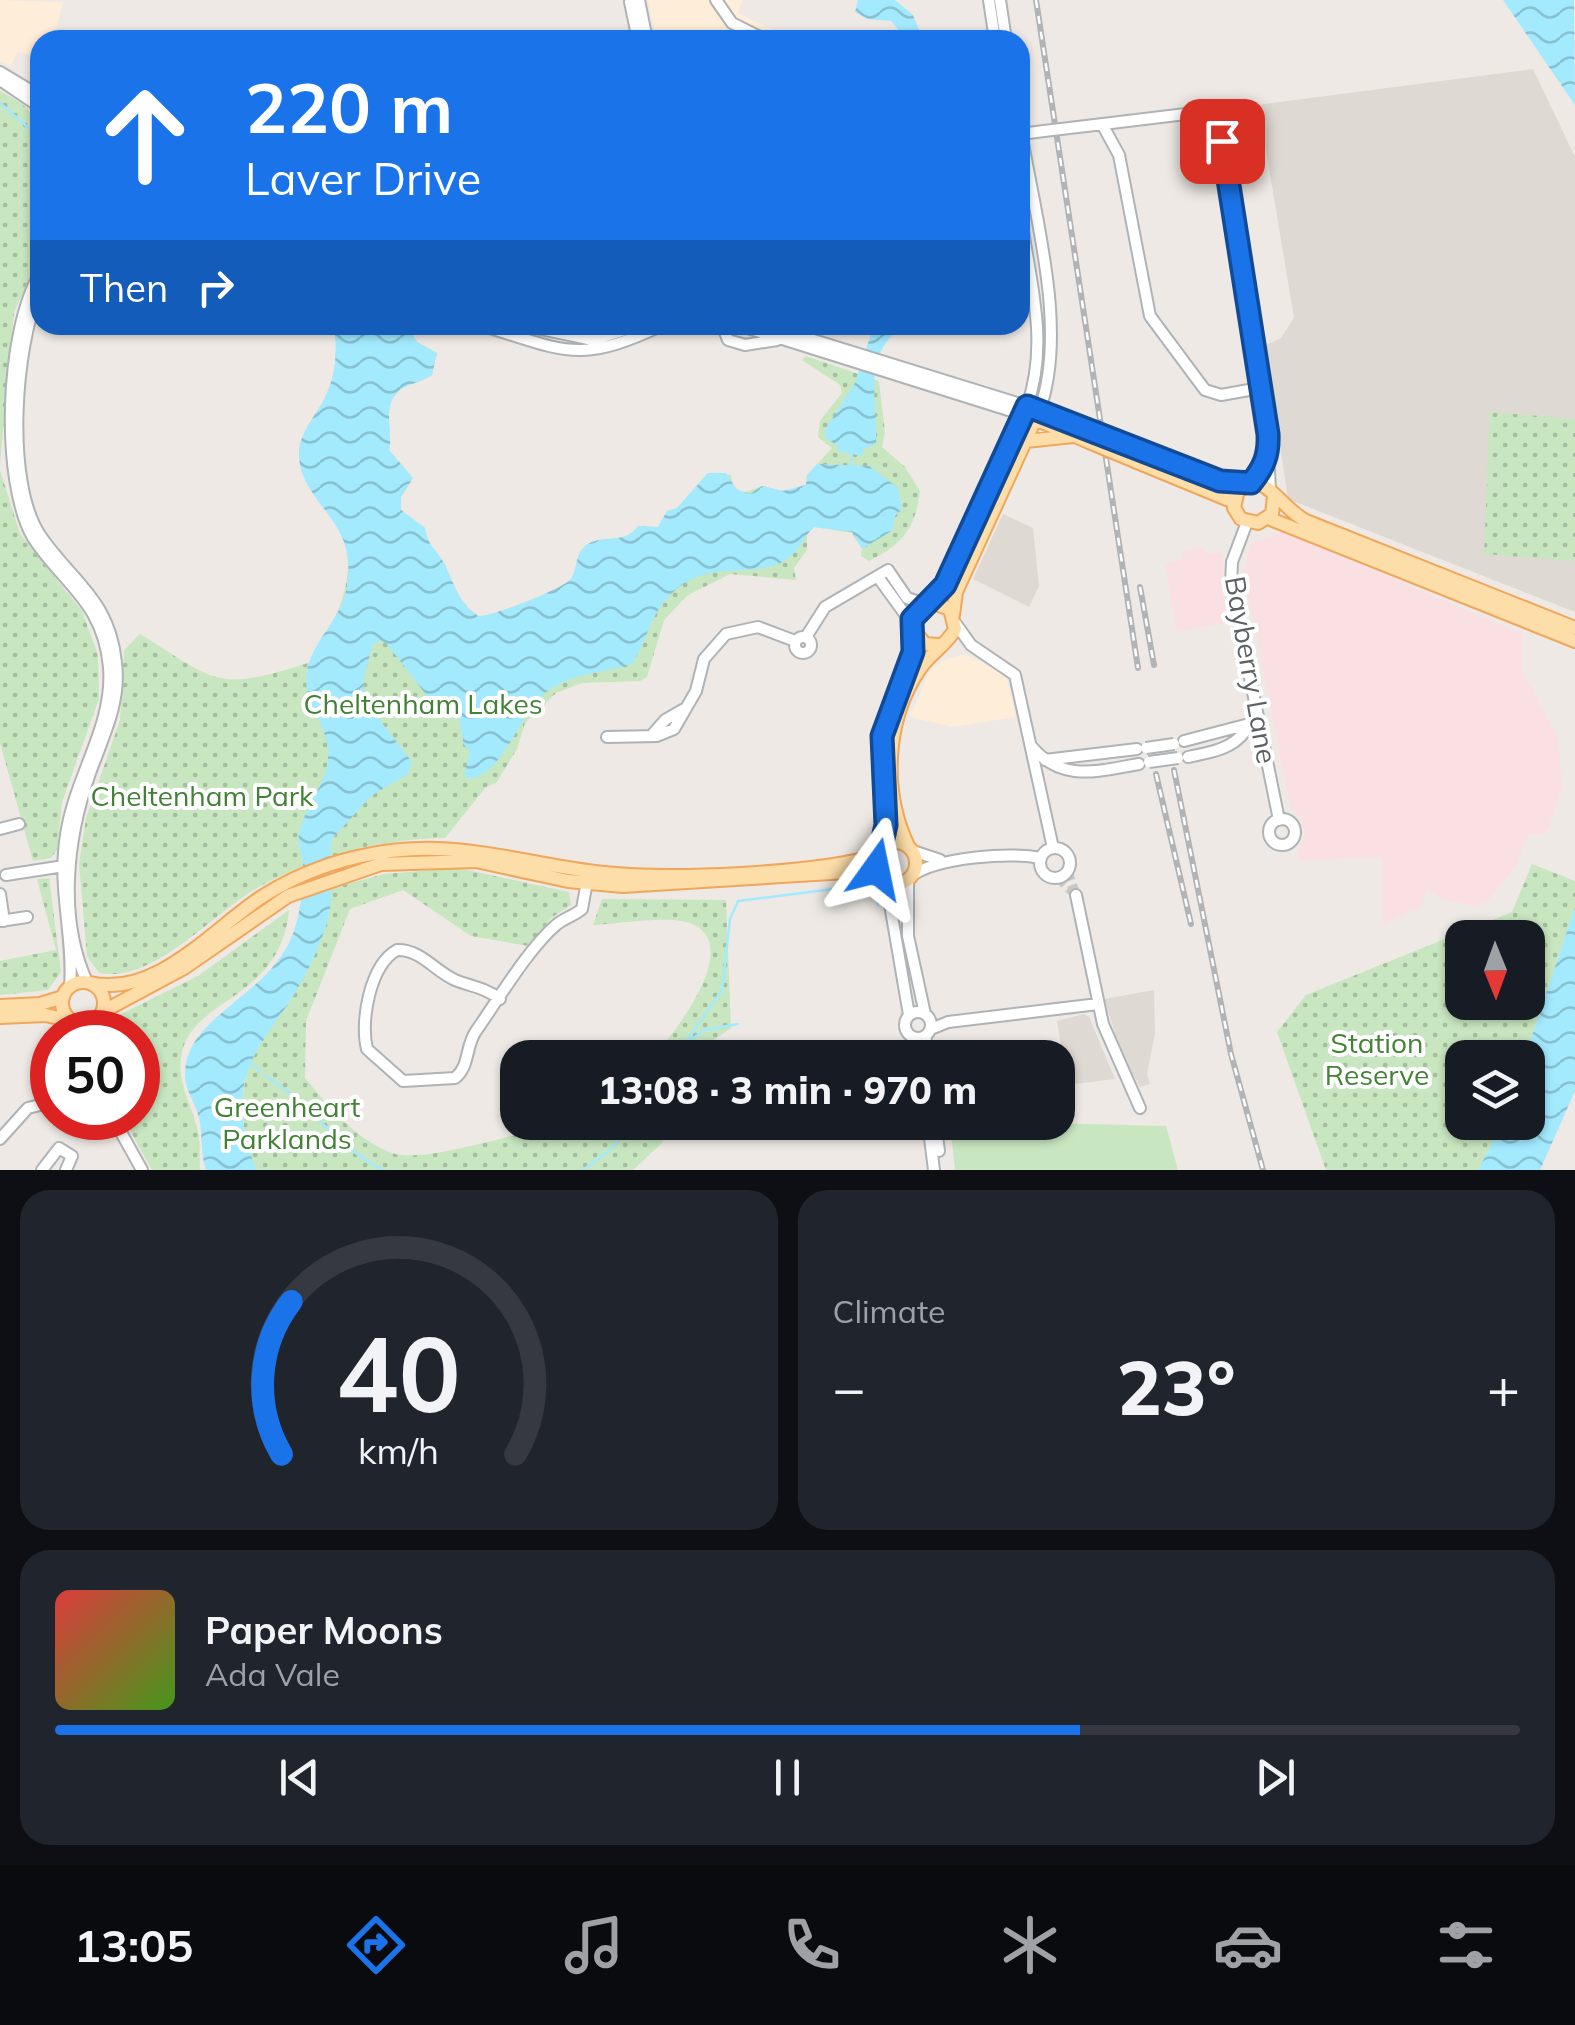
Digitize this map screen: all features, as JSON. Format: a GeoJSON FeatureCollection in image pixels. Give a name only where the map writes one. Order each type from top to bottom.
{"type":"FeatureCollection","features":[{"type":"Feature","properties":{"kind":"main road"},"geometry":{"type":"LineString","coordinates":[[1032,413],[1134,446],[1220,481],[1247,484],[1272,493],[1287,511],[1306,521],[1575,628]]}},
{"type":"Feature","properties":{"kind":"main road"},"geometry":{"type":"LineString","coordinates":[[0,1006],[40,1004],[89,983],[116,987],[158,970],[287,889],[347,866],[460,859],[658,886],[847,872],[910,878],[916,864],[896,814],[892,742],[916,674],[938,645],[950,639],[956,592],[1026,441],[1032,413]]}},
{"type":"Feature","properties":{"kind":"main road"},"geometry":{"type":"LineString","coordinates":[[883,878],[878,852],[886,825],[882,736],[910,662],[914,614],[945,585],[1032,413]]}},
{"type":"Feature","properties":{"kind":"main road"},"geometry":{"type":"LineString","coordinates":[[1026,441],[1081,431]]}},
{"type":"Feature","properties":{"kind":"main road"},"geometry":{"type":"LineString","coordinates":[[1081,431],[1089,442],[1234,502]]}},
{"type":"Feature","properties":{"kind":"main road"},"geometry":{"type":"LineString","coordinates":[[1247,484],[1234,502],[1237,514],[1247,522],[1268,518],[1575,641]]}},
{"type":"Feature","properties":{"kind":"main road"},"geometry":{"type":"LineString","coordinates":[[1268,518],[1272,493]]}},
{"type":"Feature","properties":{"kind":"main road"},"geometry":{"type":"LineString","coordinates":[[928,603],[944,605],[954,619]]}},
{"type":"Feature","properties":{"kind":"main road"},"geometry":{"type":"LineString","coordinates":[[914,629],[925,644],[938,645]]}},
{"type":"Feature","properties":{"kind":"main road"},"geometry":{"type":"LineString","coordinates":[[588,877],[741,872],[878,852],[897,842],[910,849]]}},
{"type":"Feature","properties":{"kind":"main road"},"geometry":{"type":"LineString","coordinates":[[116,1010],[196,961],[287,889]]}},
{"type":"Feature","properties":{"kind":"main road"},"geometry":{"type":"LineString","coordinates":[[89,983],[103,996],[100,1010]]}},
{"type":"Feature","properties":{"kind":"main road"},"geometry":{"type":"LineString","coordinates":[[64,1010],[66,992]]}},
{"type":"Feature","properties":{"kind":"main road"},"geometry":{"type":"LineString","coordinates":[[0,1017],[30,1016]]}},
{"type":"Feature","properties":{"kind":"street"},"geometry":{"type":"LineString","coordinates":[[633,0],[637,30]]}},
{"type":"Feature","properties":{"kind":"street"},"geometry":{"type":"LineString","coordinates":[[633,0],[644,30]]}},
{"type":"Feature","properties":{"kind":"street"},"geometry":{"type":"LineString","coordinates":[[716,0],[732,23],[746,30]]}},
{"type":"Feature","properties":{"kind":"street"},"geometry":{"type":"LineString","coordinates":[[989,0],[994,30]]}},
{"type":"Feature","properties":{"kind":"street"},"geometry":{"type":"LineString","coordinates":[[1000,0],[1004,30]]}},
{"type":"Feature","properties":{"kind":"street"},"geometry":{"type":"LineString","coordinates":[[0,72],[30,90]]}},
{"type":"Feature","properties":{"kind":"street"},"geometry":{"type":"LineString","coordinates":[[0,80],[30,100]]}},
{"type":"Feature","properties":{"kind":"street"},"geometry":{"type":"LineString","coordinates":[[1030,133],[1194,113],[1207,116],[1218,127],[1260,388],[1272,493]]}},
{"type":"Feature","properties":{"kind":"street"},"geometry":{"type":"LineString","coordinates":[[1112,141],[1115,122]]}},
{"type":"Feature","properties":{"kind":"street"},"geometry":{"type":"LineString","coordinates":[[1102,124],[1112,141],[1126,188],[1143,296],[1154,323],[1205,390],[1221,395],[1260,388]]}},
{"type":"Feature","properties":{"kind":"street"},"geometry":{"type":"LineString","coordinates":[[1030,193],[1051,332],[1049,376],[1032,413]]}},
{"type":"Feature","properties":{"kind":"street"},"geometry":{"type":"LineString","coordinates":[[1030,280],[1040,347],[1032,413]]}},
{"type":"Feature","properties":{"kind":"street"},"geometry":{"type":"LineString","coordinates":[[30,301],[19,332],[8,446],[11,481],[32,537],[76,585],[95,614],[109,676],[102,721],[73,800],[66,866],[66,992]]}},
{"type":"Feature","properties":{"kind":"street"},"geometry":{"type":"LineString","coordinates":[[30,322],[16,456],[18,481],[39,534],[96,600],[108,626],[116,664],[112,715],[80,804],[66,866],[72,927],[89,983]]}},
{"type":"Feature","properties":{"kind":"street"},"geometry":{"type":"LineString","coordinates":[[514,335],[565,350],[592,352],[613,348],[641,335]]}},
{"type":"Feature","properties":{"kind":"street"},"geometry":{"type":"LineString","coordinates":[[569,335],[593,340],[609,335]]}},
{"type":"Feature","properties":{"kind":"street"},"geometry":{"type":"LineString","coordinates":[[726,335],[728,340],[740,344],[761,335]]}},
{"type":"Feature","properties":{"kind":"street"},"geometry":{"type":"LineString","coordinates":[[740,344],[742,335]]}},
{"type":"Feature","properties":{"kind":"street"},"geometry":{"type":"LineString","coordinates":[[792,335],[1032,413]]}},
{"type":"Feature","properties":{"kind":"street"},"geometry":{"type":"LineString","coordinates":[[1247,484],[1269,453]]}},
{"type":"Feature","properties":{"kind":"street","name":"Bayberry Lane"},"geometry":{"type":"LineString","coordinates":[[1247,522],[1230,574],[1280,820]]}},
{"type":"Feature","properties":{"kind":"street"},"geometry":{"type":"LineString","coordinates":[[883,574],[907,598],[928,603]]}},
{"type":"Feature","properties":{"kind":"street"},"geometry":{"type":"LineString","coordinates":[[883,574],[914,629]]}},
{"type":"Feature","properties":{"kind":"street"},"geometry":{"type":"LineString","coordinates":[[607,737],[651,736],[665,720],[685,709],[696,691],[704,659],[726,634],[758,626],[801,639],[825,608],[883,574]]}},
{"type":"Feature","properties":{"kind":"street"},"geometry":{"type":"LineString","coordinates":[[954,619],[970,645],[1012,670],[1052,848],[1041,863]]}},
{"type":"Feature","properties":{"kind":"street"},"geometry":{"type":"LineString","coordinates":[[1030,746],[1044,760],[1071,774],[1183,757],[1232,746],[1256,711]]}},
{"type":"Feature","properties":{"kind":"street"},"geometry":{"type":"LineString","coordinates":[[1044,760],[1068,760],[1245,730]]}},
{"type":"Feature","properties":{"kind":"street"},"geometry":{"type":"LineString","coordinates":[[0,829],[19,824]]}},
{"type":"Feature","properties":{"kind":"street"},"geometry":{"type":"LineString","coordinates":[[925,1040],[928,1024],[908,936],[910,878],[946,862],[1021,854],[1041,863],[1052,877],[1067,871],[1068,857],[1052,848]]}},
{"type":"Feature","properties":{"kind":"street"},"geometry":{"type":"LineString","coordinates":[[910,849],[946,862]]}},
{"type":"Feature","properties":{"kind":"street"},"geometry":{"type":"LineString","coordinates":[[2,875],[66,866]]}},
{"type":"Feature","properties":{"kind":"street"},"geometry":{"type":"LineString","coordinates":[[500,999],[478,984],[454,980],[412,952],[397,950],[386,959],[370,997],[367,1049],[400,1080],[447,1082],[463,1072],[472,1036],[554,928],[582,909],[588,877]]}},
{"type":"Feature","properties":{"kind":"street"},"geometry":{"type":"LineString","coordinates":[[883,878],[910,1015],[905,1030],[914,1038],[928,1024]]}},
{"type":"Feature","properties":{"kind":"street"},"geometry":{"type":"LineString","coordinates":[[0,894],[2,921],[27,917]]}},
{"type":"Feature","properties":{"kind":"street"},"geometry":{"type":"LineString","coordinates":[[1076,896],[1098,1004],[1140,1108]]}},
{"type":"Feature","properties":{"kind":"street"},"geometry":{"type":"LineString","coordinates":[[910,1015],[928,1024],[1098,1004]]}},
{"type":"Feature","properties":{"kind":"street"},"geometry":{"type":"LineString","coordinates":[[0,1139],[30,1108]]}},
{"type":"Feature","properties":{"kind":"street"},"geometry":{"type":"LineString","coordinates":[[124,1140],[137,1168]]}},
{"type":"Feature","properties":{"kind":"street"},"geometry":{"type":"LineString","coordinates":[[934,1140],[938,1170]]}},
{"type":"Feature","properties":{"kind":"street"},"geometry":{"type":"LineString","coordinates":[[42,1170],[59,1148],[72,1156],[66,1170]]}},
{"type":"Feature","properties":{"kind":"shaded area"},"geometry":{"type":"Polygon","coordinates":[[[0,0],[63,2],[56,30],[30,30],[30,55],[18,52],[11,66],[0,61],[0,0]]]}},
{"type":"Feature","properties":{"kind":"shaded area"},"geometry":{"type":"Polygon","coordinates":[[[648,0],[743,0],[738,13],[774,30],[655,30],[648,0]]]}},
{"type":"Feature","properties":{"kind":"shaded area"},"geometry":{"type":"Polygon","coordinates":[[[1533,69],[1575,157],[1575,612],[1288,499],[1265,345],[1280,339],[1294,318],[1264,138],[1241,125],[1241,107],[1533,69]]]}},
{"type":"Feature","properties":{"kind":"shaded area"},"geometry":{"type":"Polygon","coordinates":[[[1003,514],[1033,528],[1039,586],[1029,607],[973,579],[1003,514]]]}},
{"type":"Feature","properties":{"kind":"shaded area"},"geometry":{"type":"Polygon","coordinates":[[[1284,532],[1522,634],[1522,671],[1558,738],[1562,785],[1549,828],[1542,834],[1528,835],[1515,867],[1487,902],[1473,906],[1441,899],[1427,889],[1421,907],[1383,925],[1382,857],[1299,861],[1298,847],[1305,837],[1301,820],[1290,806],[1244,573],[1251,543],[1284,532]]]}},
{"type":"Feature","properties":{"kind":"shaded area"},"geometry":{"type":"Polygon","coordinates":[[[1204,547],[1205,553],[1223,553],[1221,585],[1228,622],[1177,632],[1165,565],[1182,558],[1181,552],[1204,547]]]}},
{"type":"Feature","properties":{"kind":"shaded area"},"geometry":{"type":"Polygon","coordinates":[[[965,654],[1006,674],[1016,717],[953,727],[910,717],[930,670],[944,660],[965,654]]]}},
{"type":"Feature","properties":{"kind":"shaded area"},"geometry":{"type":"Polygon","coordinates":[[[1154,990],[1155,1033],[1147,1074],[1150,1084],[1140,1087],[1122,1054],[1104,999],[1154,990]]]}},
{"type":"Feature","properties":{"kind":"shaded area"},"geometry":{"type":"Polygon","coordinates":[[[1084,1014],[1089,1017],[1115,1079],[1075,1084],[1075,1040],[1060,1040],[1057,1021],[1084,1014]]]}},
{"type":"Feature","properties":{"kind":"green space"},"geometry":{"type":"Polygon","coordinates":[[[0,91],[30,112],[30,277],[14,312],[0,464],[0,91]]]}},
{"type":"Feature","properties":{"kind":"green space","name":"Cheltenham Lakes"},"geometry":{"type":"Polygon","coordinates":[[[335,335],[412,335],[437,353],[432,375],[401,389],[391,403],[389,450],[413,478],[401,497],[401,510],[425,528],[461,598],[478,616],[565,584],[588,544],[627,535],[638,526],[658,527],[667,511],[677,508],[708,473],[731,475],[732,485],[743,493],[762,486],[783,491],[806,485],[807,475],[832,448],[818,437],[820,421],[842,393],[840,385],[802,360],[806,356],[879,381],[885,432],[882,447],[905,467],[920,491],[915,516],[899,541],[869,561],[861,556],[862,549],[852,533],[814,527],[807,533],[807,550],[794,568],[796,580],[730,574],[688,595],[664,620],[647,677],[640,681],[582,683],[556,693],[525,723],[517,749],[496,783],[486,787],[445,838],[375,845],[309,864],[247,894],[186,941],[143,967],[99,973],[87,956],[79,864],[86,818],[120,720],[124,650],[140,634],[204,673],[237,680],[256,677],[311,662],[339,608],[348,570],[347,551],[330,514],[305,480],[299,454],[305,432],[331,381],[335,335]]]}},
{"type":"Feature","properties":{"kind":"green space"},"geometry":{"type":"Polygon","coordinates":[[[1490,412],[1575,419],[1575,561],[1484,554],[1490,412]]]}},
{"type":"Feature","properties":{"kind":"green space"},"geometry":{"type":"Polygon","coordinates":[[[0,470],[20,534],[82,611],[98,655],[99,699],[62,802],[57,850],[51,858],[33,861],[0,743],[0,470]]]}},
{"type":"Feature","properties":{"kind":"green space","name":"Station Reserve"},"geometry":{"type":"Polygon","coordinates":[[[1532,864],[1575,881],[1575,907],[1545,997],[1545,920],[1492,920],[1512,912],[1532,864]]]}},
{"type":"Feature","properties":{"kind":"green space","name":"Greenheart Parklands"},"geometry":{"type":"Polygon","coordinates":[[[458,868],[569,892],[571,905],[551,918],[529,946],[471,936],[403,890],[350,909],[306,1021],[305,1078],[333,1111],[379,1147],[407,1155],[450,1151],[500,1139],[663,1140],[662,1143],[633,1170],[256,1170],[245,1141],[242,1100],[256,1045],[282,1010],[330,909],[329,889],[384,874],[458,868]]]}},
{"type":"Feature","properties":{"kind":"green space"},"geometry":{"type":"Polygon","coordinates":[[[49,878],[61,972],[48,990],[0,995],[0,961],[56,950],[37,879],[49,878]]]}},
{"type":"Feature","properties":{"kind":"green space"},"geometry":{"type":"Polygon","coordinates":[[[602,899],[726,900],[731,1028],[714,1040],[667,1040],[689,1009],[709,966],[710,947],[704,932],[677,920],[593,925],[602,899]]]}},
{"type":"Feature","properties":{"kind":"green space"},"geometry":{"type":"Polygon","coordinates":[[[289,910],[283,939],[271,961],[256,978],[205,1017],[183,1048],[182,1080],[198,1131],[200,1170],[152,1170],[135,1140],[160,1140],[160,1010],[129,1010],[198,976],[289,910]]]}},
{"type":"Feature","properties":{"kind":"green space","name":"Station Reserve"},"geometry":{"type":"Polygon","coordinates":[[[1445,939],[1445,1020],[1537,1020],[1531,1040],[1445,1040],[1445,1140],[1494,1140],[1478,1170],[1326,1170],[1277,1032],[1306,995],[1445,939]]]}},
{"type":"Feature","properties":{"kind":"green space"},"geometry":{"type":"Polygon","coordinates":[[[1075,1124],[1166,1126],[1178,1170],[955,1170],[952,1140],[1075,1140],[1075,1124]]]}},
{"type":"Feature","properties":{"kind":"water"},"geometry":{"type":"Polygon","coordinates":[[[858,0],[895,0],[913,15],[919,30],[899,30],[891,21],[868,19],[855,12],[858,0]]]}},
{"type":"Feature","properties":{"kind":"water"},"geometry":{"type":"Polygon","coordinates":[[[1503,0],[1574,0],[1575,105],[1503,0]]]}},
{"type":"Feature","properties":{"kind":"water","name":"Cheltenham Lakes"},"geometry":{"type":"Polygon","coordinates":[[[335,335],[412,335],[437,353],[432,375],[401,389],[391,403],[389,450],[413,478],[401,497],[401,510],[425,528],[461,599],[478,616],[565,584],[588,544],[627,535],[638,526],[658,527],[667,511],[677,508],[708,473],[726,473],[737,490],[750,494],[762,486],[783,491],[806,485],[807,475],[817,464],[869,466],[898,488],[902,509],[895,516],[893,530],[862,549],[852,532],[814,527],[784,561],[770,567],[709,573],[679,587],[659,609],[632,664],[576,677],[545,693],[494,765],[471,779],[464,776],[470,751],[464,745],[459,718],[434,705],[387,644],[380,640],[372,646],[363,683],[366,702],[412,762],[408,774],[371,796],[332,839],[331,899],[324,930],[301,983],[256,1052],[247,1074],[242,1100],[245,1131],[256,1170],[206,1170],[199,1118],[185,1081],[188,1055],[213,1021],[267,973],[283,954],[294,931],[303,880],[299,834],[328,762],[326,740],[307,691],[307,670],[340,609],[348,578],[348,559],[339,530],[306,481],[299,452],[304,433],[326,396],[336,356],[335,335]]]}},
{"type":"Feature","properties":{"kind":"water"},"geometry":{"type":"Polygon","coordinates":[[[871,335],[892,335],[881,351],[874,380],[876,443],[863,450],[862,456],[837,451],[839,447],[826,438],[825,430],[855,383],[871,335]]]}},
{"type":"Feature","properties":{"kind":"water"},"geometry":{"type":"Polygon","coordinates":[[[1575,907],[1575,1091],[1540,1170],[1478,1170],[1494,1140],[1545,1140],[1545,1040],[1531,1040],[1537,1020],[1545,1020],[1545,997],[1575,907]]]}},
{"type":"Feature","properties":{"kind":"waterway"},"geometry":{"type":"LineString","coordinates":[[0,103],[30,129]]}},
{"type":"Feature","properties":{"kind":"waterway"},"geometry":{"type":"LineString","coordinates":[[851,467],[852,456]]}},
{"type":"Feature","properties":{"kind":"waterway"},"geometry":{"type":"LineString","coordinates":[[687,1040],[722,990],[730,919],[738,901],[858,886],[873,891],[878,905]]}},
{"type":"Feature","properties":{"kind":"waterway"},"geometry":{"type":"LineString","coordinates":[[692,1039],[705,1030],[738,1024]]}},
{"type":"Feature","properties":{"kind":"waterway"},"geometry":{"type":"LineString","coordinates":[[250,1063],[260,1071]]}},
{"type":"Feature","properties":{"kind":"waterway"},"geometry":{"type":"LineString","coordinates":[[264,1075],[350,1149],[383,1170]]}},
{"type":"Feature","properties":{"kind":"waterway"},"geometry":{"type":"LineString","coordinates":[[583,1170],[618,1140]]}},
{"type":"Feature","properties":{"kind":"tunnel"},"geometry":{"type":"LineString","coordinates":[[1067,871],[1074,890]]}},
{"type":"Feature","properties":{"kind":"tunnel"},"geometry":{"type":"LineString","coordinates":[[1058,877],[1076,895]]}},
{"type":"Feature","properties":{"kind":"railway"},"geometry":{"type":"LineString","coordinates":[[1036,0],[1138,668]]}},
{"type":"Feature","properties":{"kind":"railway"},"geometry":{"type":"LineString","coordinates":[[1140,587],[1154,665]]}},
{"type":"Feature","properties":{"kind":"railway"},"geometry":{"type":"LineString","coordinates":[[1174,770],[1231,1054],[1263,1170]]}},
{"type":"Feature","properties":{"kind":"railway"},"geometry":{"type":"LineString","coordinates":[[1156,774],[1191,924]]}},
{"type":"Feature","properties":{"kind":"route"},"geometry":{"type":"LineString","coordinates":[[876,869],[874,862],[886,825],[882,736],[913,652],[912,619],[945,585],[1027,406],[1220,481],[1251,483],[1263,466],[1269,453],[1268,434],[1222,141]]}},
{"type":"Feature","properties":{"kind":"park label","name":"Cheltenham Park"},"geometry":{"type":"Point","coordinates":[202,796]}}]}
